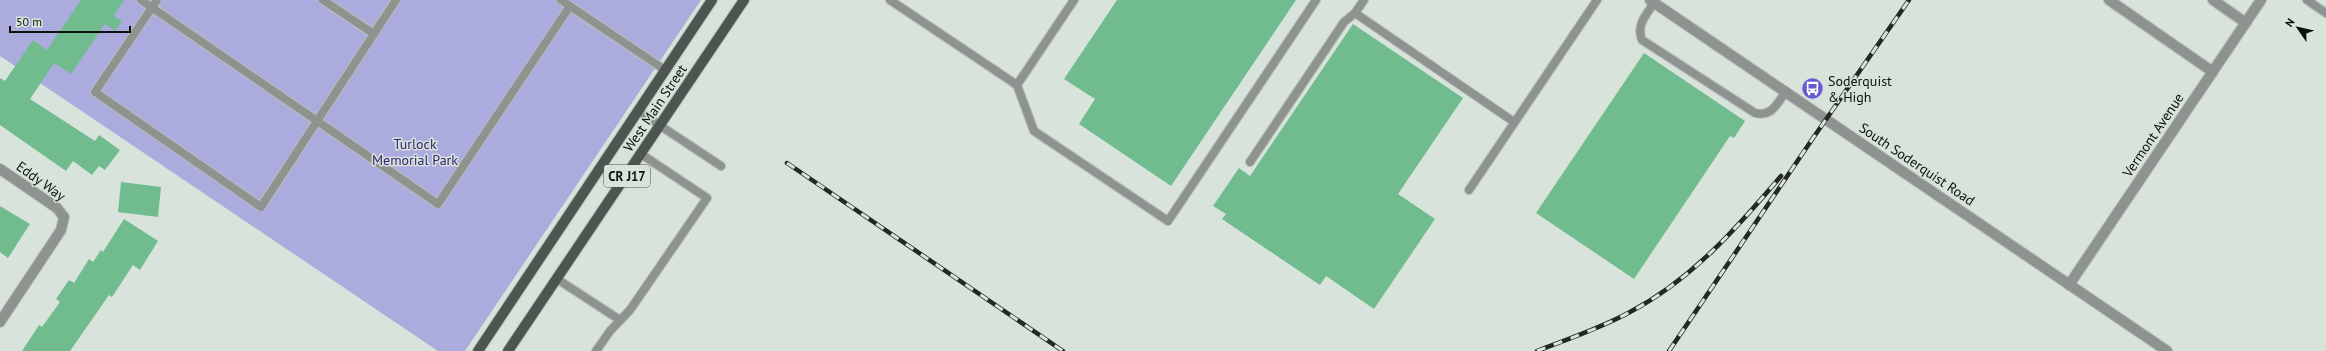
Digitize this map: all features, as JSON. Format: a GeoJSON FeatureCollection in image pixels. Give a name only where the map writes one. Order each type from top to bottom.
{"type":"FeatureCollection","features":[{"type":"Feature","properties":{"kind":"main road","name":"West Main Street"},"geometry":{"type":"LineString","coordinates":[[478,351],[712,0]]}},
{"type":"Feature","properties":{"kind":"main road","name":"West Main Street"},"geometry":{"type":"LineString","coordinates":[[508,351],[744,0]]}},
{"type":"Feature","properties":{"kind":"street"},"geometry":{"type":"LineString","coordinates":[[2109,0],[2213,72]]}},
{"type":"Feature","properties":{"kind":"street"},"geometry":{"type":"LineString","coordinates":[[2213,0],[2246,23]]}},
{"type":"Feature","properties":{"kind":"street","name":"Vermont Avenue"},"geometry":{"type":"LineString","coordinates":[[2069,285],[2261,0]]}},
{"type":"Feature","properties":{"kind":"street","name":"South Soderquist Road"},"geometry":{"type":"LineString","coordinates":[[1652,1],[2167,351]]}},
{"type":"Feature","properties":{"kind":"street","name":"Eddy Way"},"geometry":{"type":"LineString","coordinates":[[0,169],[57,208],[64,218],[62,230],[0,322]]}},
{"type":"Feature","properties":{"kind":"lane"},"geometry":{"type":"LineString","coordinates":[[141,0],[438,204],[570,6]]}},
{"type":"Feature","properties":{"kind":"lane"},"geometry":{"type":"LineString","coordinates":[[157,0],[95,92],[261,207],[396,0]]}},
{"type":"Feature","properties":{"kind":"lane"},"geometry":{"type":"LineString","coordinates":[[323,0],[374,34]]}},
{"type":"Feature","properties":{"kind":"lane"},"geometry":{"type":"LineString","coordinates":[[561,0],[665,70]]}},
{"type":"Feature","properties":{"kind":"lane"},"geometry":{"type":"LineString","coordinates":[[890,0],[1017,85],[1034,130],[1168,221],[1316,0]]}},
{"type":"Feature","properties":{"kind":"lane"},"geometry":{"type":"LineString","coordinates":[[1017,85],[1074,0]]}},
{"type":"Feature","properties":{"kind":"lane"},"geometry":{"type":"LineString","coordinates":[[1250,162],[1344,22],[1355,13],[1364,0]]}},
{"type":"Feature","properties":{"kind":"lane"},"geometry":{"type":"LineString","coordinates":[[1469,190],[1597,0]]}},
{"type":"Feature","properties":{"kind":"lane"},"geometry":{"type":"LineString","coordinates":[[2307,0],[2326,13]]}},
{"type":"Feature","properties":{"kind":"lane"},"geometry":{"type":"LineString","coordinates":[[1652,1],[1640,24],[1639,32],[1642,40],[1754,113],[1763,115],[1769,113],[1786,91]]}},
{"type":"Feature","properties":{"kind":"lane"},"geometry":{"type":"LineString","coordinates":[[1355,13],[1514,122]]}},
{"type":"Feature","properties":{"kind":"lane"},"geometry":{"type":"LineString","coordinates":[[638,111],[721,166]]}},
{"type":"Feature","properties":{"kind":"lane"},"geometry":{"type":"LineString","coordinates":[[596,351],[620,320],[630,310],[707,198],[641,154]]}},
{"type":"Feature","properties":{"kind":"lane"},"geometry":{"type":"LineString","coordinates":[[557,279],[620,320]]}},
{"type":"Feature","properties":{"kind":"green space","name":"Turlock Memorial Park"},"geometry":{"type":"Polygon","coordinates":[[[0,0],[701,0],[465,351],[438,351],[0,56],[0,0]]]}},
{"type":"Feature","properties":{"kind":"building"},"geometry":{"type":"Polygon","coordinates":[[[81,0],[124,0],[114,16],[122,21],[115,31],[105,24],[71,74],[54,63],[30,99],[95,141],[99,135],[120,150],[105,170],[99,166],[92,175],[73,161],[66,171],[0,125],[0,78],[5,81],[33,40],[47,50],[81,0]]]}},
{"type":"Feature","properties":{"kind":"building"},"geometry":{"type":"Polygon","coordinates":[[[1117,0],[1296,0],[1171,186],[1079,124],[1095,99],[1064,79],[1117,0]]]}},
{"type":"Feature","properties":{"kind":"building"},"geometry":{"type":"Polygon","coordinates":[[[1353,24],[1463,98],[1398,194],[1435,219],[1374,309],[1326,276],[1320,285],[1222,219],[1226,214],[1213,206],[1239,168],[1250,176],[1353,24]]]}},
{"type":"Feature","properties":{"kind":"building"},"geometry":{"type":"Polygon","coordinates":[[[1644,53],[1745,121],[1734,138],[1730,136],[1634,279],[1536,213],[1644,53]]]}},
{"type":"Feature","properties":{"kind":"building"},"geometry":{"type":"Polygon","coordinates":[[[121,182],[161,187],[158,217],[118,212],[121,182]]]}},
{"type":"Feature","properties":{"kind":"building"},"geometry":{"type":"Polygon","coordinates":[[[0,206],[30,224],[8,258],[0,252],[0,206]]]}},
{"type":"Feature","properties":{"kind":"building"},"geometry":{"type":"Polygon","coordinates":[[[124,219],[158,241],[140,270],[133,265],[112,297],[109,295],[70,351],[22,351],[39,325],[42,327],[60,302],[56,299],[69,280],[74,283],[89,259],[93,262],[101,250],[103,252],[124,219]]]}},
{"type":"Feature","properties":{"kind":"railway"},"geometry":{"type":"LineString","coordinates":[[1669,351],[1811,141],[1909,0]]}},
{"type":"Feature","properties":{"kind":"railway"},"geometry":{"type":"LineString","coordinates":[[787,163],[1063,351]]}},
{"type":"Feature","properties":{"kind":"railway"},"geometry":{"type":"LineString","coordinates":[[1537,351],[1619,318],[1673,285],[1712,252],[1781,176]]}},
{"type":"Feature","properties":{"kind":"place","name":"Soderquist & High"},"geometry":{"type":"Point","coordinates":[1812,89]}}]}
